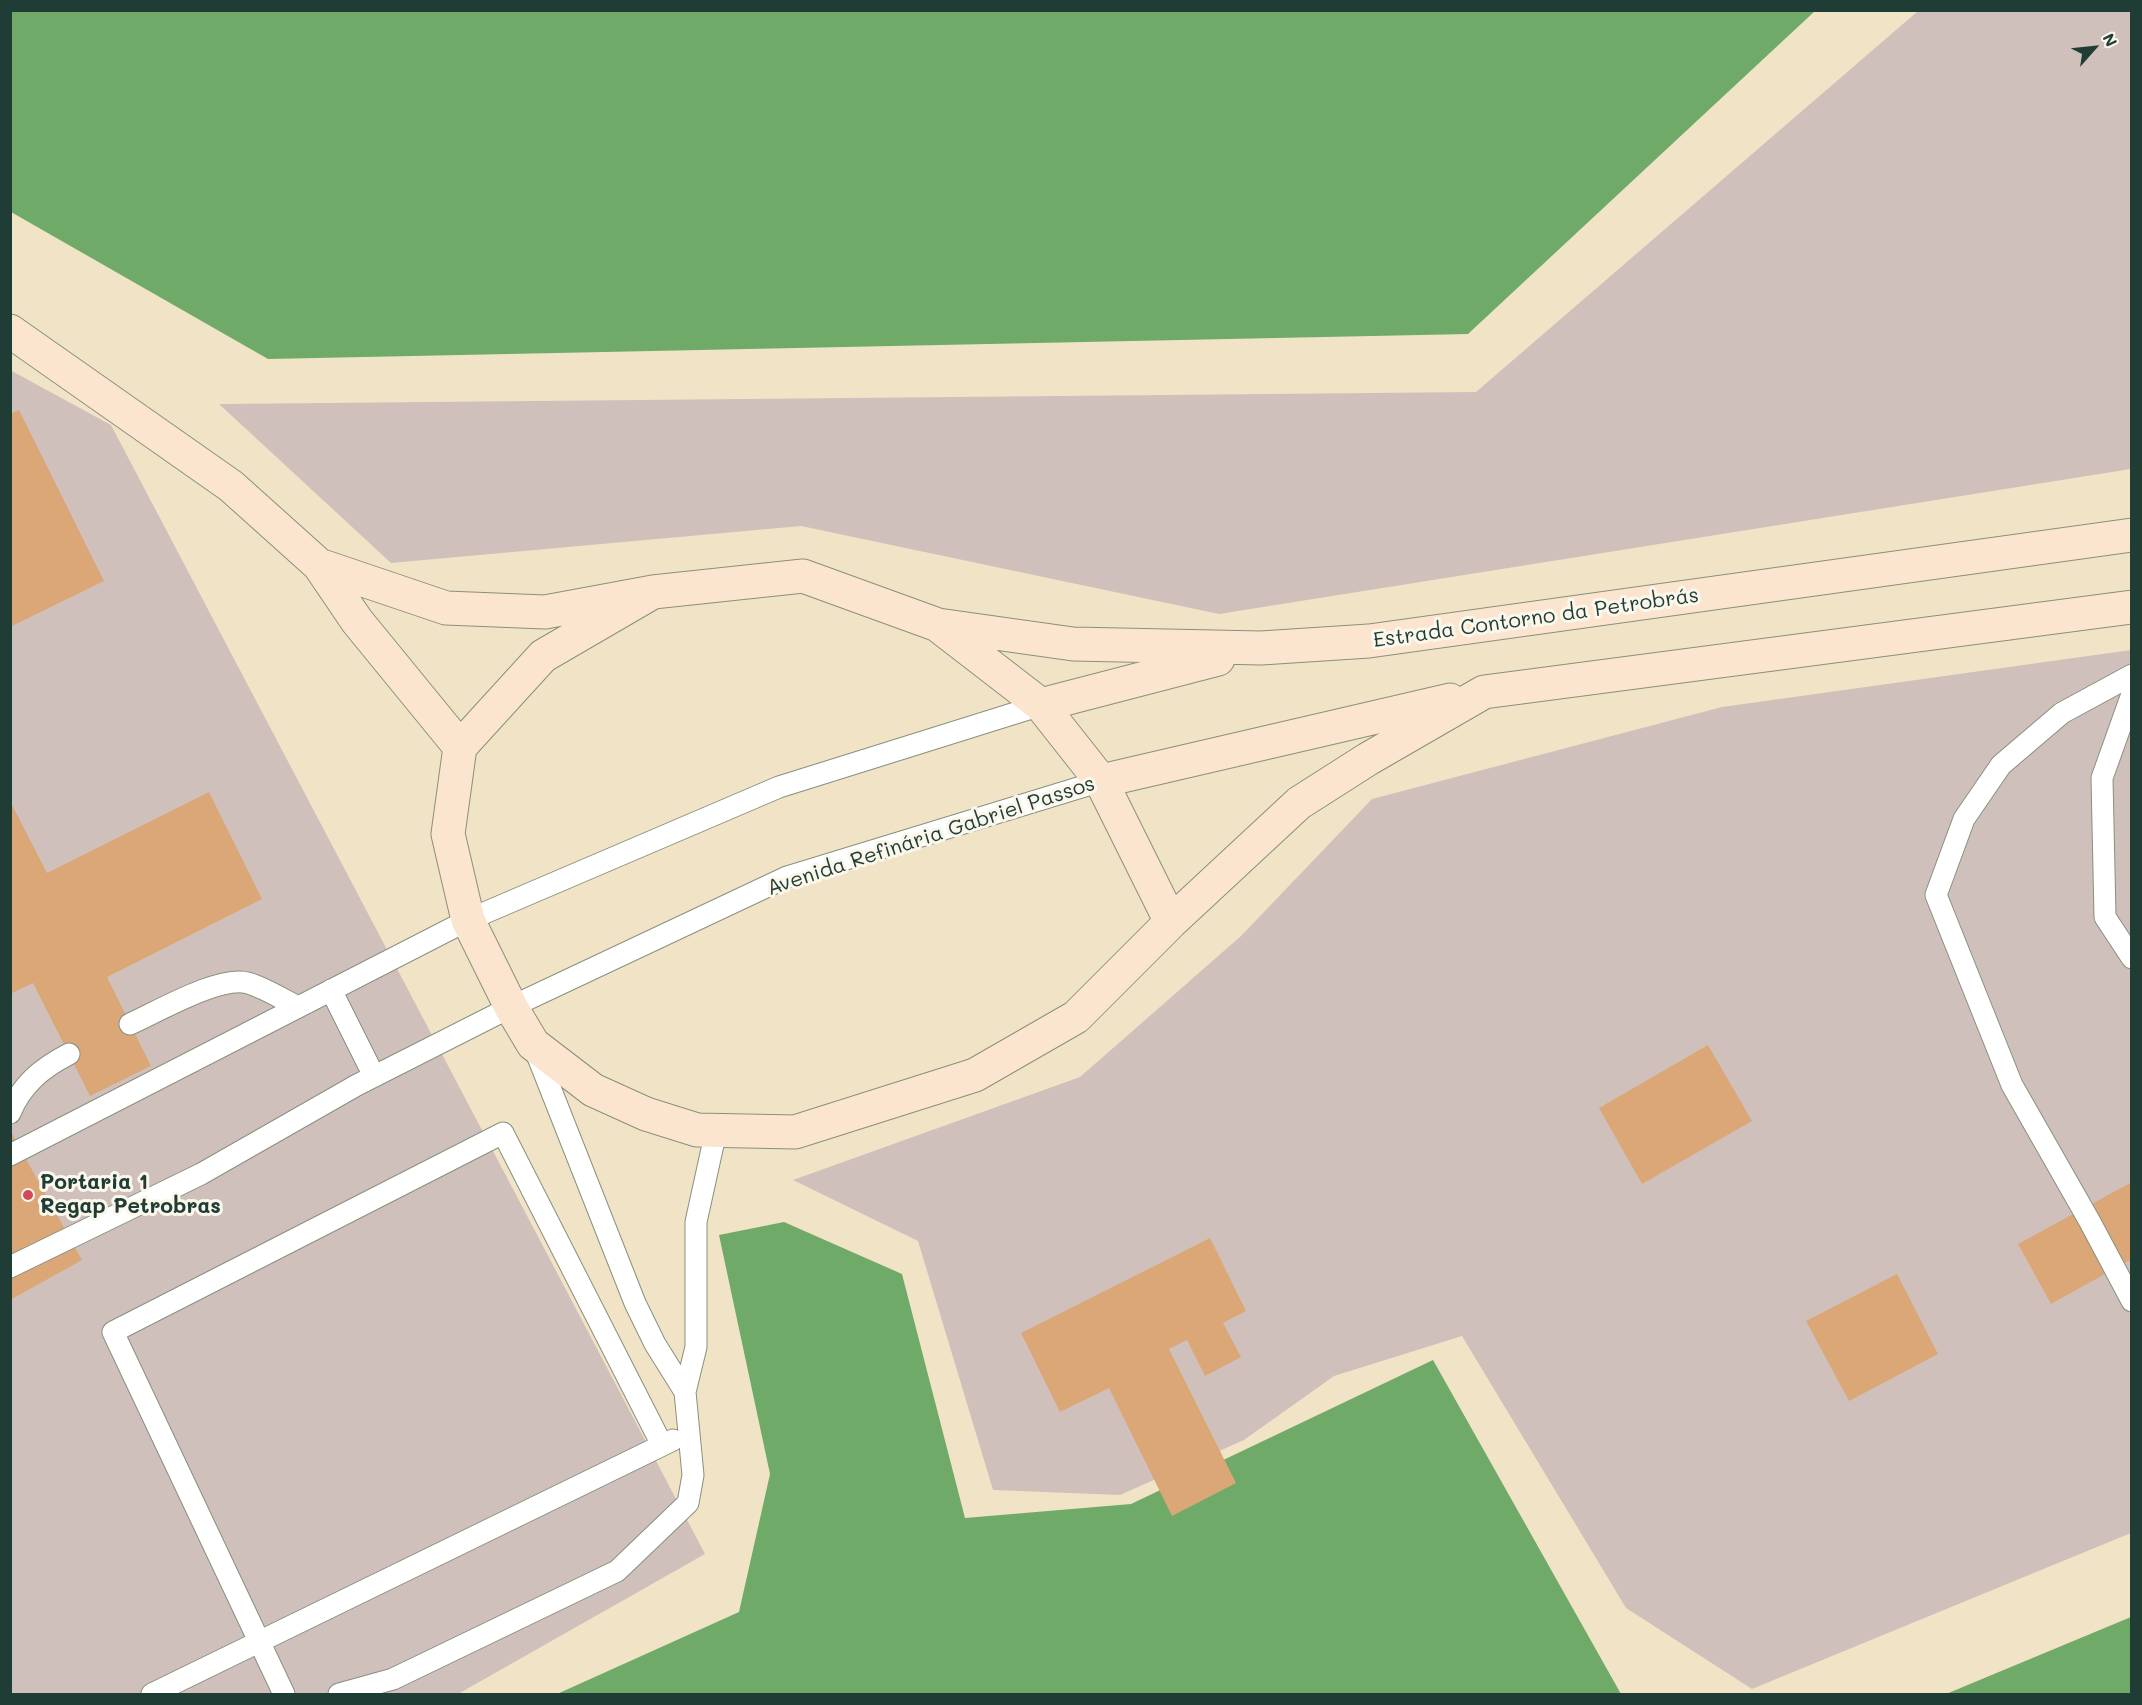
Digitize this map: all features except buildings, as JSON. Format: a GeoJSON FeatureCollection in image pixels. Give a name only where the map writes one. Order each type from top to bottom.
{"type":"FeatureCollection","features":[{"type":"Feature","properties":{"kind":"main road","name":"Estrada Contorno da Petrobrás"},"geometry":{"type":"LineString","coordinates":[[10,331],[231,486],[319,565],[357,621],[460,747],[543,656],[653,592]]}},
{"type":"Feature","properties":{"kind":"main road","name":"Estrada Contorno da Petrobrás"},"geometry":{"type":"LineString","coordinates":[[319,565],[446,608],[544,612],[653,592],[803,576],[938,625],[1073,644],[1261,648],[1369,641],[2128,530]]}},
{"type":"Feature","properties":{"kind":"main road"},"geometry":{"type":"LineString","coordinates":[[460,747],[448,834],[468,920],[532,1044],[594,1090],[646,1114],[697,1130],[795,1132],[975,1075],[1076,1017],[1171,922],[1299,802],[1484,692],[2132,608]]}},
{"type":"Feature","properties":{"kind":"main road","name":"Estrada Contorno da Petrobrás"},"geometry":{"type":"LineString","coordinates":[[938,625],[1041,705],[1101,781],[1171,922]]}},
{"type":"Feature","properties":{"kind":"main road"},"geometry":{"type":"LineString","coordinates":[[1041,705],[1261,648]]}},
{"type":"Feature","properties":{"kind":"main road","name":"Avenida Refinária Gabriel Passos"},"geometry":{"type":"LineString","coordinates":[[1101,781],[1484,692]]}},
{"type":"Feature","properties":{"kind":"lane"},"geometry":{"type":"LineString","coordinates":[[2132,675],[2062,713],[2001,765],[1964,819],[1936,895],[2012,1085],[2132,1301]]}},
{"type":"Feature","properties":{"kind":"lane"},"geometry":{"type":"LineString","coordinates":[[2132,694],[2102,778],[2104,917],[2132,958]]}},
{"type":"Feature","properties":{"kind":"lane"},"geometry":{"type":"LineString","coordinates":[[10,1155],[468,920],[779,787],[1041,705]]}},
{"type":"Feature","properties":{"kind":"lane","name":"Avenida Refinária Gabriel Passos"},"geometry":{"type":"LineString","coordinates":[[10,1267],[201,1174],[374,1076],[512,1007],[787,877],[1101,781]]}},
{"type":"Feature","properties":{"kind":"lane"},"geometry":{"type":"LineString","coordinates":[[130,1024],[207,988],[234,982],[247,983],[298,1007]]}},
{"type":"Feature","properties":{"kind":"lane"},"geometry":{"type":"LineString","coordinates":[[331,990],[374,1076]]}},
{"type":"Feature","properties":{"kind":"lane"},"geometry":{"type":"LineString","coordinates":[[532,1044],[635,1303],[655,1344],[685,1392]]}},
{"type":"Feature","properties":{"kind":"lane"},"geometry":{"type":"LineString","coordinates":[[10,1113],[32,1078],[46,1066],[69,1054]]}},
{"type":"Feature","properties":{"kind":"lane"},"geometry":{"type":"LineString","coordinates":[[339,1695],[393,1679],[616,1571],[688,1503],[693,1475],[685,1392],[696,1347],[696,1222],[716,1131]]}},
{"type":"Feature","properties":{"kind":"lane"},"geometry":{"type":"LineString","coordinates":[[284,1695],[113,1332],[503,1133],[662,1445]]}},
{"type":"Feature","properties":{"kind":"lane"},"geometry":{"type":"LineString","coordinates":[[152,1695],[690,1431]]}},
{"type":"Feature","properties":{"kind":"shaded area"},"geometry":{"type":"Polygon","coordinates":[[[1918,11],[2131,11],[2131,469],[1219,614],[801,526],[391,563],[219,404],[1476,392],[1918,11]]]}},
{"type":"Feature","properties":{"kind":"shaded area"},"geometry":{"type":"Polygon","coordinates":[[[10,370],[111,425],[705,1554],[458,1694],[11,1694],[10,370]]]}},
{"type":"Feature","properties":{"kind":"shaded area"},"geometry":{"type":"Polygon","coordinates":[[[2131,650],[2131,1533],[1752,1689],[1626,1608],[1462,1336],[1334,1376],[1244,1440],[1120,1495],[993,1490],[918,1241],[793,1180],[1080,1077],[1241,936],[1372,799],[1722,707],[2131,650]]]}},
{"type":"Feature","properties":{"kind":"green space"},"geometry":{"type":"Polygon","coordinates":[[[11,10],[1815,11],[1468,334],[268,359],[11,212],[11,10]]]}},
{"type":"Feature","properties":{"kind":"green space"},"geometry":{"type":"Polygon","coordinates":[[[784,1222],[902,1274],[965,1518],[1131,1504],[1433,1360],[1621,1694],[557,1694],[739,1612],[770,1474],[719,1235],[784,1222]]]}},
{"type":"Feature","properties":{"kind":"green space"},"geometry":{"type":"Polygon","coordinates":[[[2131,1617],[2131,1694],[1946,1694],[2131,1617]]]}},
{"type":"Feature","properties":{"kind":"place","name":"Portaria 1 Regap Petrobras"},"geometry":{"type":"Point","coordinates":[28,1195]}}]}
